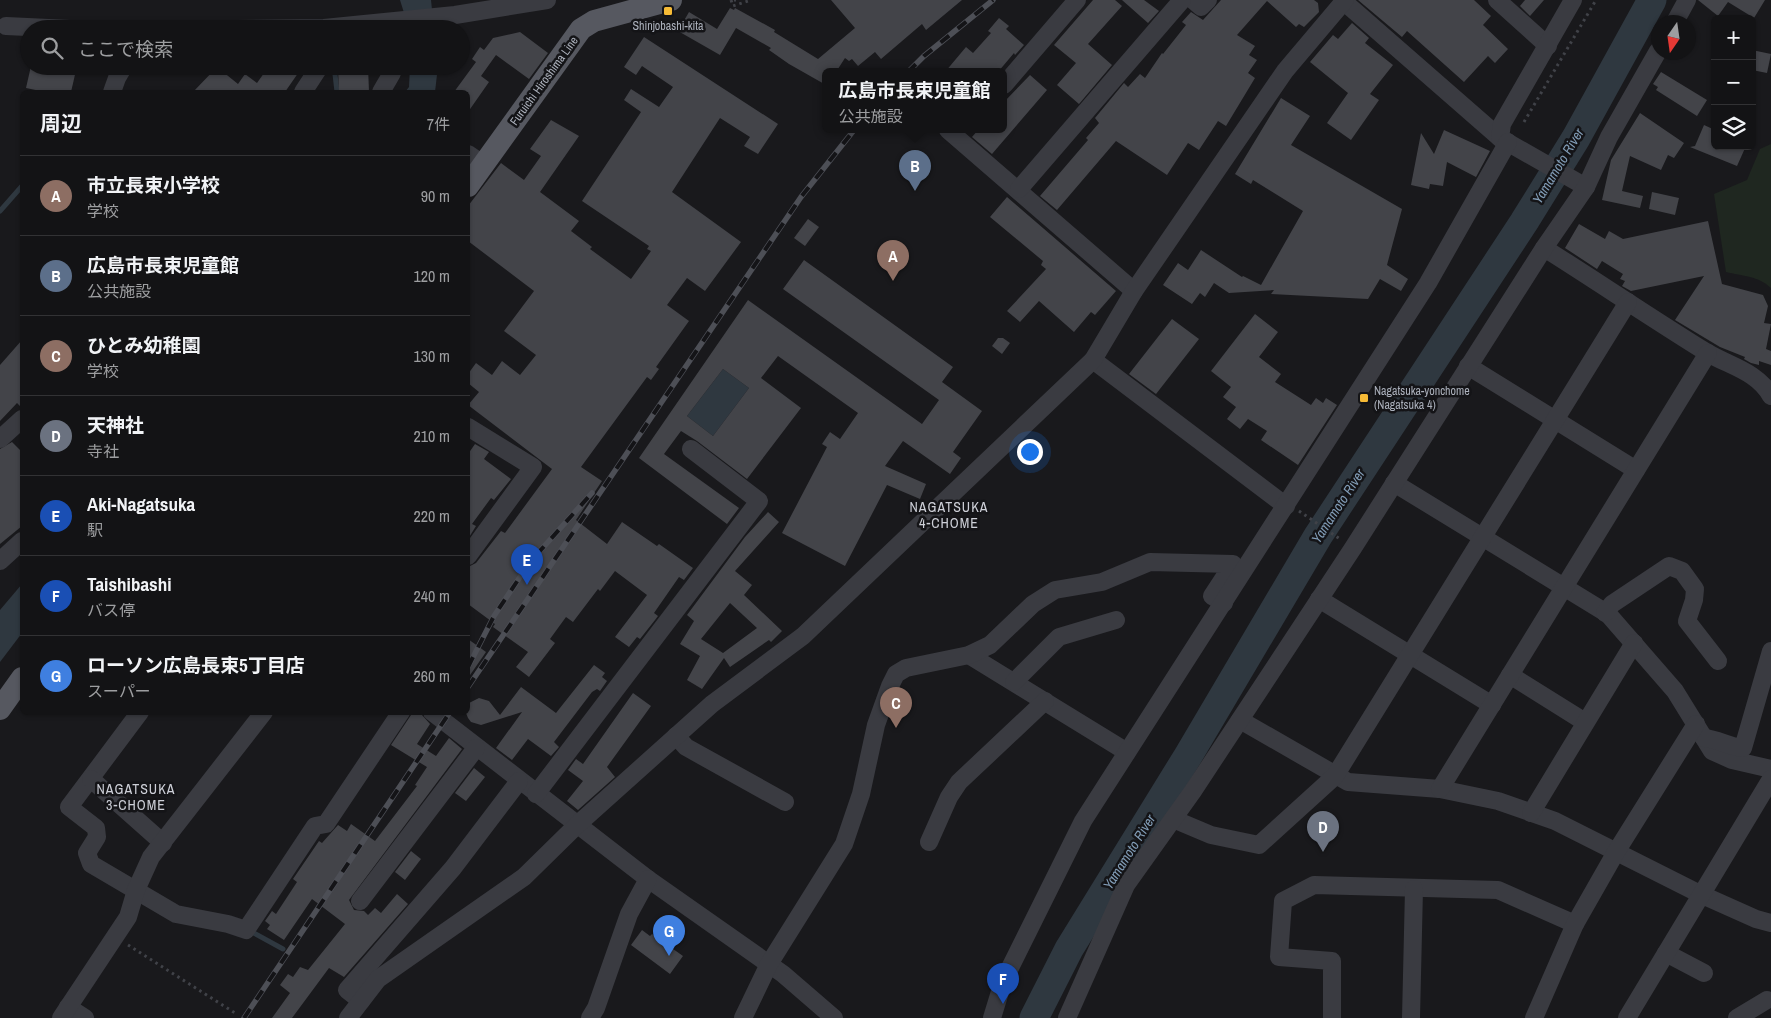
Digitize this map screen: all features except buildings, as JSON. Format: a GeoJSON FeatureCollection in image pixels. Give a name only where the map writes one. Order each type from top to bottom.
{"type":"FeatureCollection","features":[{"type":"Feature","properties":{"kind":"main road","name":"Furuichi Hiroshima Line"},"geometry":{"type":"LineString","coordinates":[[470,179],[476,159],[581,30],[594,21],[671,0]]}},
{"type":"Feature","properties":{"kind":"main road"},"geometry":{"type":"LineString","coordinates":[[0,709],[20,681]]}},
{"type":"Feature","properties":{"kind":"street"},"geometry":{"type":"LineString","coordinates":[[405,20],[455,15],[547,0]]}},
{"type":"Feature","properties":{"kind":"street"},"geometry":{"type":"LineString","coordinates":[[1007,82],[1077,0]]}},
{"type":"Feature","properties":{"kind":"street"},"geometry":{"type":"LineString","coordinates":[[1019,189],[1182,0]]}},
{"type":"Feature","properties":{"kind":"street"},"geometry":{"type":"LineString","coordinates":[[1193,0],[1201,7],[1208,0]]}},
{"type":"Feature","properties":{"kind":"street"},"geometry":{"type":"LineString","coordinates":[[348,1018],[378,979],[524,877],[577,825],[712,704],[803,636],[1093,360],[1134,291],[1285,71],[1343,0],[1507,142],[1582,184]]}},
{"type":"Feature","properties":{"kind":"street"},"geometry":{"type":"LineString","coordinates":[[1497,0],[1548,46]]}},
{"type":"Feature","properties":{"kind":"street"},"geometry":{"type":"LineString","coordinates":[[992,1018],[1002,982],[1051,881],[1083,821],[1224,603],[1290,507],[1428,283],[1507,142],[1502,124],[1573,0]]}},
{"type":"Feature","properties":{"kind":"street"},"geometry":{"type":"LineString","coordinates":[[1679,15],[1687,0]]}},
{"type":"Feature","properties":{"kind":"street"},"geometry":{"type":"LineString","coordinates":[[3,25],[20,26]]}},
{"type":"Feature","properties":{"kind":"street"},"geometry":{"type":"LineString","coordinates":[[3,25],[20,33]]}},
{"type":"Feature","properties":{"kind":"street"},"geometry":{"type":"LineString","coordinates":[[1067,1018],[1126,885],[1240,720],[1394,483],[1544,248],[1653,60]]}},
{"type":"Feature","properties":{"kind":"street"},"geometry":{"type":"LineString","coordinates":[[113,90],[119,75]]}},
{"type":"Feature","properties":{"kind":"street"},"geometry":{"type":"LineString","coordinates":[[304,90],[314,75]]}},
{"type":"Feature","properties":{"kind":"street"},"geometry":{"type":"LineString","coordinates":[[382,90],[391,75]]}},
{"type":"Feature","properties":{"kind":"street"},"geometry":{"type":"LineString","coordinates":[[957,133],[1134,291]]}},
{"type":"Feature","properties":{"kind":"street"},"geometry":{"type":"LineString","coordinates":[[1544,248],[1708,353],[1744,370],[1764,385],[1771,396]]}},
{"type":"Feature","properties":{"kind":"street"},"geometry":{"type":"LineString","coordinates":[[1173,818],[1211,836],[1259,845],[1335,776],[1484,538],[1628,302]]}},
{"type":"Feature","properties":{"kind":"street"},"geometry":{"type":"LineString","coordinates":[[1440,789],[1708,353]]}},
{"type":"Feature","properties":{"kind":"street"},"geometry":{"type":"LineString","coordinates":[[1093,360],[1290,507]]}},
{"type":"Feature","properties":{"kind":"street"},"geometry":{"type":"LineString","coordinates":[[1468,366],[1636,470]]}},
{"type":"Feature","properties":{"kind":"street"},"geometry":{"type":"LineString","coordinates":[[0,439],[20,421]]}},
{"type":"Feature","properties":{"kind":"street"},"geometry":{"type":"LineString","coordinates":[[470,429],[533,467],[470,553]]}},
{"type":"Feature","properties":{"kind":"street"},"geometry":{"type":"LineString","coordinates":[[536,794],[759,501],[691,448]]}},
{"type":"Feature","properties":{"kind":"street"},"geometry":{"type":"LineString","coordinates":[[1394,483],[1605,613],[1675,690],[1712,751],[1732,760],[1771,768]]}},
{"type":"Feature","properties":{"kind":"street"},"geometry":{"type":"LineString","coordinates":[[0,561],[20,544]]}},
{"type":"Feature","properties":{"kind":"street"},"geometry":{"type":"LineString","coordinates":[[743,1018],[769,964],[844,844],[861,794],[876,726],[896,674],[906,668],[969,655],[990,645],[1033,604],[1055,590],[1102,582],[1150,562],[1233,564],[1212,596],[1224,603]]}},
{"type":"Feature","properties":{"kind":"street"},"geometry":{"type":"LineString","coordinates":[[1605,613],[1612,604],[1669,566],[1682,571],[1695,589],[1694,600],[1687,620],[1718,661]]}},
{"type":"Feature","properties":{"kind":"street"},"geometry":{"type":"LineString","coordinates":[[1319,599],[1492,704]]}},
{"type":"Feature","properties":{"kind":"street"},"geometry":{"type":"LineString","coordinates":[[1014,682],[1059,638],[1116,620]]}},
{"type":"Feature","properties":{"kind":"street"},"geometry":{"type":"LineString","coordinates":[[1530,813],[1634,643]]}},
{"type":"Feature","properties":{"kind":"street"},"geometry":{"type":"LineString","coordinates":[[1700,731],[1732,747],[1742,748],[1771,651]]}},
{"type":"Feature","properties":{"kind":"street"},"geometry":{"type":"LineString","coordinates":[[969,655],[1127,752]]}},
{"type":"Feature","properties":{"kind":"street"},"geometry":{"type":"LineString","coordinates":[[1510,675],[1586,722]]}},
{"type":"Feature","properties":{"kind":"street"},"geometry":{"type":"LineString","coordinates":[[929,842],[949,796],[959,782],[1045,701]]}},
{"type":"Feature","properties":{"kind":"street"},"geometry":{"type":"LineString","coordinates":[[138,715],[69,807],[96,828],[97,837],[87,853],[91,864],[176,914],[228,924],[246,930],[315,826],[326,824],[399,715]]}},
{"type":"Feature","properties":{"kind":"street"},"geometry":{"type":"LineString","coordinates":[[84,1018],[64,1013],[128,917],[136,890],[151,857],[262,715]]}},
{"type":"Feature","properties":{"kind":"street"},"geometry":{"type":"LineString","coordinates":[[436,715],[648,879],[769,964],[834,1018]]}},
{"type":"Feature","properties":{"kind":"street"},"geometry":{"type":"LineString","coordinates":[[1240,720],[1348,782],[1440,789],[1498,801],[1555,821],[1700,894],[1756,919],[1771,923]]}},
{"type":"Feature","properties":{"kind":"street"},"geometry":{"type":"LineString","coordinates":[[1534,1018],[1575,924],[1616,852],[1700,731]]}},
{"type":"Feature","properties":{"kind":"street"},"geometry":{"type":"LineString","coordinates":[[676,736],[686,747],[785,802]]}},
{"type":"Feature","properties":{"kind":"street"},"geometry":{"type":"LineString","coordinates":[[360,901],[476,748]]}},
{"type":"Feature","properties":{"kind":"street"},"geometry":{"type":"LineString","coordinates":[[90,778],[163,842]]}},
{"type":"Feature","properties":{"kind":"street"},"geometry":{"type":"LineString","coordinates":[[1627,1018],[1771,779]]}},
{"type":"Feature","properties":{"kind":"street"},"geometry":{"type":"LineString","coordinates":[[361,1000],[347,990],[453,868],[519,781]]}},
{"type":"Feature","properties":{"kind":"street"},"geometry":{"type":"LineString","coordinates":[[590,1018],[596,1008],[629,914],[648,879]]}},
{"type":"Feature","properties":{"kind":"street"},"geometry":{"type":"LineString","coordinates":[[1332,1018],[1332,961],[1279,957],[1283,901],[1314,885],[1498,890],[1575,924]]}},
{"type":"Feature","properties":{"kind":"street"},"geometry":{"type":"LineString","coordinates":[[1411,1018],[1414,889]]}},
{"type":"Feature","properties":{"kind":"street"},"geometry":{"type":"LineString","coordinates":[[1666,953],[1704,973]]}},
{"type":"Feature","properties":{"kind":"street"},"geometry":{"type":"LineString","coordinates":[[1737,1018],[1767,1000]]}},
{"type":"Feature","properties":{"kind":"path"},"geometry":{"type":"LineString","coordinates":[[734,0],[733,6],[751,0]]}},
{"type":"Feature","properties":{"kind":"path"},"geometry":{"type":"LineString","coordinates":[[1522,126],[1596,0]]}},
{"type":"Feature","properties":{"kind":"path"},"geometry":{"type":"LineString","coordinates":[[1290,507],[1347,544]]}},
{"type":"Feature","properties":{"kind":"path"},"geometry":{"type":"LineString","coordinates":[[115,937],[235,1013]]}},
{"type":"Feature","properties":{"kind":"shaded area"},"geometry":{"type":"Polygon","coordinates":[[[400,0],[431,0],[433,20],[406,20],[400,0]]]}},
{"type":"Feature","properties":{"kind":"shaded area"},"geometry":{"type":"Polygon","coordinates":[[[410,75],[437,75],[435,90],[407,90],[409,87],[410,75]]]}},
{"type":"Feature","properties":{"kind":"shaded area"},"geometry":{"type":"Polygon","coordinates":[[[1771,144],[1771,288],[1756,279],[1726,272],[1714,194],[1747,180],[1760,149],[1771,144]]]}},
{"type":"Feature","properties":{"kind":"shaded area"},"geometry":{"type":"Polygon","coordinates":[[[723,369],[749,388],[713,436],[687,416],[723,369]]]}},
{"type":"Feature","properties":{"kind":"shaded area"},"geometry":{"type":"Polygon","coordinates":[[[20,586],[20,636],[0,662],[0,610],[20,586]]]}},
{"type":"Feature","properties":{"kind":"waterway","name":"Yamamoto River"},"geometry":{"type":"LineString","coordinates":[[1034,1018],[1069,949],[1188,756],[1318,536],[1524,222],[1576,138],[1652,0]]}},
{"type":"Feature","properties":{"kind":"waterway"},"geometry":{"type":"LineString","coordinates":[[335,75],[337,90]]}},
{"type":"Feature","properties":{"kind":"waterway"},"geometry":{"type":"LineString","coordinates":[[0,211],[20,188]]}},
{"type":"Feature","properties":{"kind":"waterway"},"geometry":{"type":"LineString","coordinates":[[250,931],[283,949]]}},
{"type":"Feature","properties":{"kind":"railway"},"geometry":{"type":"LineString","coordinates":[[912,68],[993,0]]}},
{"type":"Feature","properties":{"kind":"railway"},"geometry":{"type":"LineString","coordinates":[[470,684],[801,197],[852,133]]}},
{"type":"Feature","properties":{"kind":"railway"},"geometry":{"type":"LineString","coordinates":[[470,663],[494,616],[530,562],[592,493]]}},
{"type":"Feature","properties":{"kind":"railway"},"geometry":{"type":"LineString","coordinates":[[244,1018],[448,715]]}},
{"type":"Feature","properties":{"kind":"place","name":"Shinjobashi-kita"},"geometry":{"type":"Point","coordinates":[668,11]}},
{"type":"Feature","properties":{"kind":"place","name":"広島市長束児童館"},"geometry":{"type":"Point","coordinates":[915,191]}},
{"type":"Feature","properties":{"kind":"place","name":"市立長束小学校"},"geometry":{"type":"Point","coordinates":[893,281]}},
{"type":"Feature","properties":{"kind":"place","name":"Nagatsuka-yonchome (Nagatsuka 4)"},"geometry":{"type":"Point","coordinates":[1364,398]}},
{"type":"Feature","properties":{"kind":"place","name":"Aki-Nagatsuka"},"geometry":{"type":"Point","coordinates":[527,585]}},
{"type":"Feature","properties":{"kind":"place","name":"ひとみ幼稚園"},"geometry":{"type":"Point","coordinates":[896,728]}},
{"type":"Feature","properties":{"kind":"place","name":"天神社"},"geometry":{"type":"Point","coordinates":[1323,852]}},
{"type":"Feature","properties":{"kind":"place","name":"ローソン広島長束5丁目店"},"geometry":{"type":"Point","coordinates":[669,956]}},
{"type":"Feature","properties":{"kind":"place","name":"Taishibashi"},"geometry":{"type":"Point","coordinates":[1003,1004]}},
{"type":"Feature","properties":{"kind":"district","name":"NAGATSUKA 4-CHOME"},"geometry":{"type":"Point","coordinates":[949,516]}},
{"type":"Feature","properties":{"kind":"district","name":"NAGATSUKA 3-CHOME"},"geometry":{"type":"Point","coordinates":[136,798]}}]}
